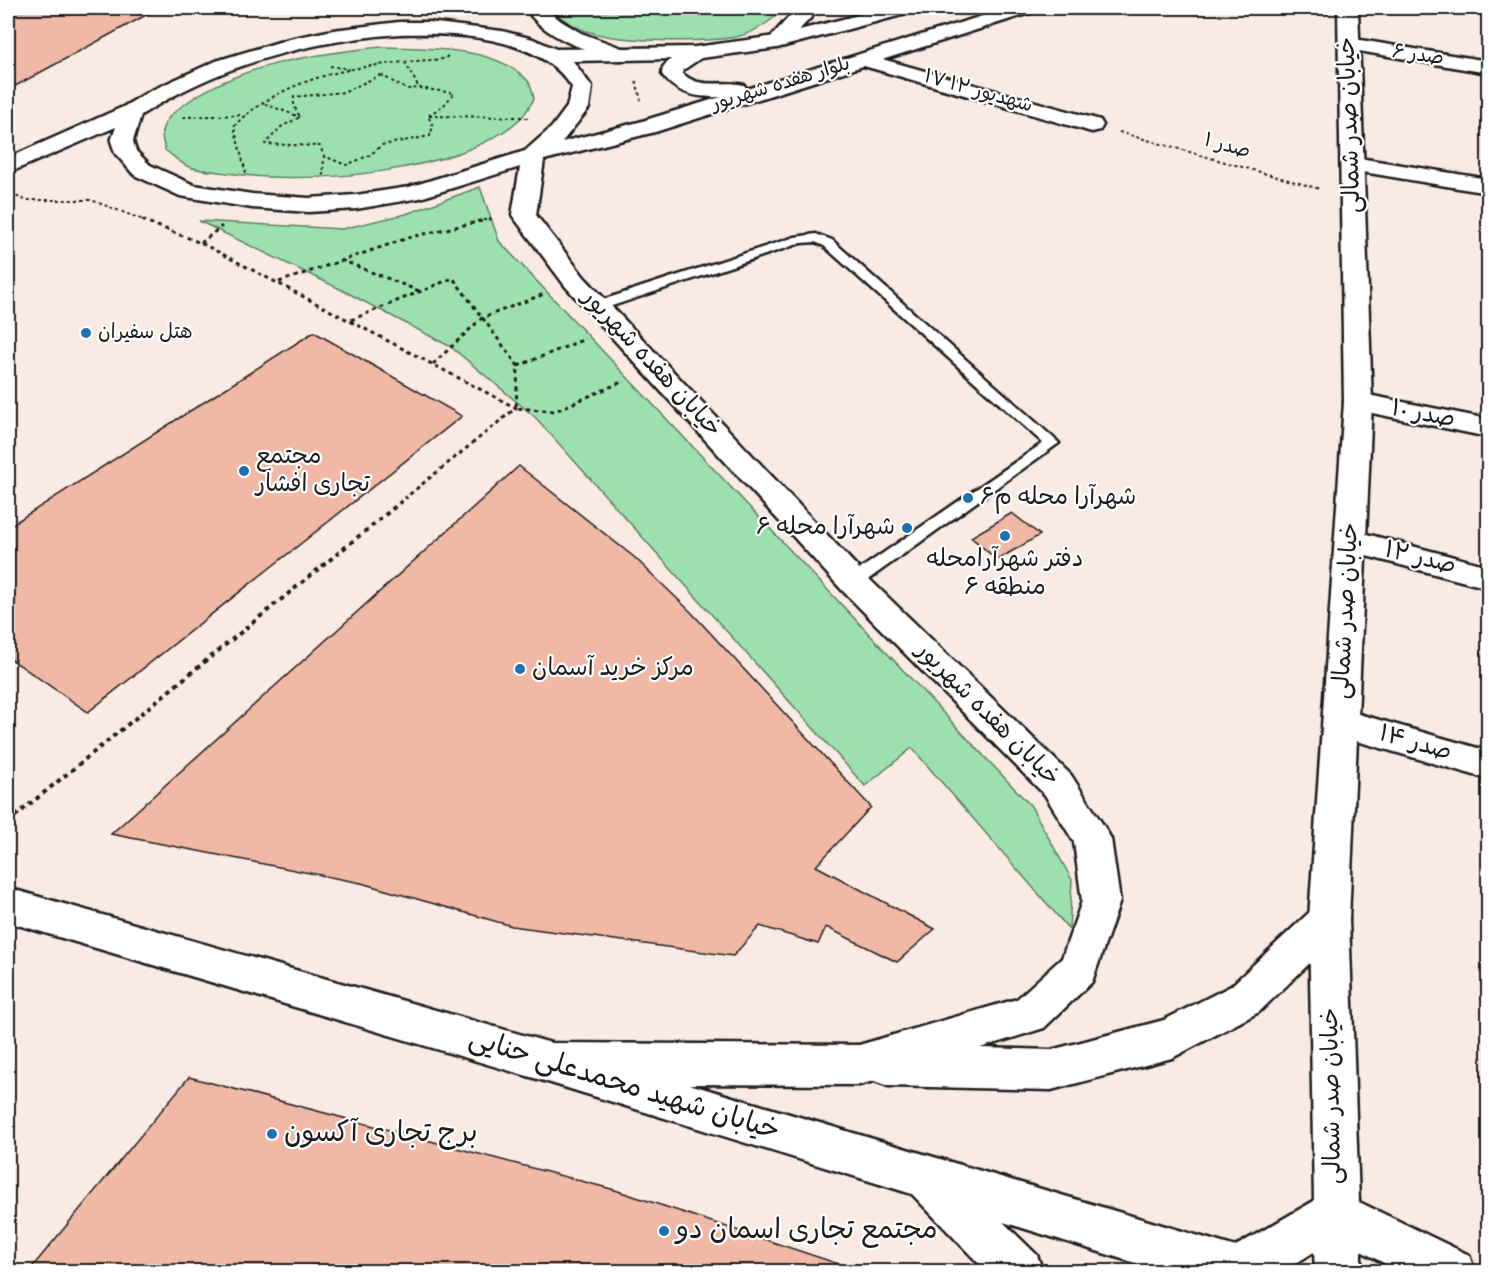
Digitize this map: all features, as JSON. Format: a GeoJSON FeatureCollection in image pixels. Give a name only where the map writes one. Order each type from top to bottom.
{"type":"FeatureCollection","features":[{"type":"Feature","properties":{"kind":"main road"},"geometry":{"type":"LineString","coordinates":[[535,8],[560,31],[582,43],[625,54]]}},
{"type":"Feature","properties":{"kind":"main road"},"geometry":{"type":"LineString","coordinates":[[777,42],[808,10],[807,8]]}},
{"type":"Feature","properties":{"kind":"main road","name":"بلوار هفده شهریور"},"geometry":{"type":"LineString","coordinates":[[554,56],[695,53],[777,42],[906,8]]}},
{"type":"Feature","properties":{"kind":"main road","name":"بلوار هفده شهریور"},"geometry":{"type":"LineString","coordinates":[[131,112],[122,141],[126,153],[142,170],[188,191],[252,201],[309,204],[356,202],[463,179],[533,156],[647,127],[1026,8]]}},
{"type":"Feature","properties":{"kind":"main road","name":"خیابان صدر شمالی"},"geometry":{"type":"LineString","coordinates":[[1338,1272],[1329,920],[1358,402],[1348,8]]}},
{"type":"Feature","properties":{"kind":"main road"},"geometry":{"type":"LineString","coordinates":[[8,166],[131,112],[148,100],[200,74],[249,57],[307,42],[398,28],[441,29],[527,42],[554,56],[570,69],[582,87],[578,108],[560,132],[533,156],[524,215]]}},
{"type":"Feature","properties":{"kind":"main road","name":"صدر ۶"},"geometry":{"type":"LineString","coordinates":[[1348,44],[1488,67]]}},
{"type":"Feature","properties":{"kind":"main road"},"geometry":{"type":"LineString","coordinates":[[695,53],[673,67],[672,74],[682,84],[694,89],[725,91],[799,80]]}},
{"type":"Feature","properties":{"kind":"main road","name":"۱۷ شهدیور ۱۲"},"geometry":{"type":"LineString","coordinates":[[864,60],[1092,125]]}},
{"type":"Feature","properties":{"kind":"main road"},"geometry":{"type":"LineString","coordinates":[[1353,164],[1488,186]]}},
{"type":"Feature","properties":{"kind":"main road","name":"خیابان هفده شهریور"},"geometry":{"type":"LineString","coordinates":[[524,215],[597,305],[853,582],[1059,785],[1092,839],[1101,901],[1078,969],[1029,1014],[859,1065],[551,1063]]}},
{"type":"Feature","properties":{"kind":"main road","name":"صدر ۱۰"},"geometry":{"type":"LineString","coordinates":[[1358,402],[1488,428]]}},
{"type":"Feature","properties":{"kind":"main road","name":"صدر ۱۲"},"geometry":{"type":"LineString","coordinates":[[1351,542],[1488,577]]}},
{"type":"Feature","properties":{"kind":"main road","name":"صدر ۱۴"},"geometry":{"type":"LineString","coordinates":[[1341,723],[1488,765]]}},
{"type":"Feature","properties":{"kind":"main road","name":"خیابان شهید محمدعلی حنایی"},"geometry":{"type":"LineString","coordinates":[[8,905],[551,1063],[1239,1271]]}},
{"type":"Feature","properties":{"kind":"main road"},"geometry":{"type":"LineString","coordinates":[[859,1065],[1051,1070],[1172,1038],[1245,999],[1329,920]]}},
{"type":"Feature","properties":{"kind":"main road"},"geometry":{"type":"LineString","coordinates":[[926,1177],[1020,1272]]}},
{"type":"Feature","properties":{"kind":"main road"},"geometry":{"type":"LineString","coordinates":[[1239,1271],[1335,1214],[1452,1272]]}},
{"type":"Feature","properties":{"kind":"lane"},"geometry":{"type":"LineString","coordinates":[[597,305],[799,240],[816,238],[828,243],[1052,443],[853,582]]}},
{"type":"Feature","properties":{"kind":"path"},"geometry":{"type":"LineString","coordinates":[[252,201],[244,159],[236,142],[234,127],[243,115],[281,92],[303,82],[352,70],[405,61],[445,59],[451,50],[489,35]]}},
{"type":"Feature","properties":{"kind":"path"},"geometry":{"type":"LineString","coordinates":[[625,54],[647,127]]}},
{"type":"Feature","properties":{"kind":"path"},"geometry":{"type":"LineString","coordinates":[[405,61],[419,88]]}},
{"type":"Feature","properties":{"kind":"path"},"geometry":{"type":"LineString","coordinates":[[300,117],[294,106],[294,97],[344,92],[363,81],[381,75],[406,89],[419,88],[454,93],[445,104],[428,116]]}},
{"type":"Feature","properties":{"kind":"path"},"geometry":{"type":"LineString","coordinates":[[264,104],[300,117]]}},
{"type":"Feature","properties":{"kind":"path"},"geometry":{"type":"LineString","coordinates":[[428,116],[523,117],[560,132]]}},
{"type":"Feature","properties":{"kind":"path"},"geometry":{"type":"LineString","coordinates":[[300,117],[281,127],[265,144],[320,146],[324,156],[346,165],[370,155],[382,145],[430,135],[433,126],[428,116]]}},
{"type":"Feature","properties":{"kind":"path","name":"صدر ۱"},"geometry":{"type":"LineString","coordinates":[[1092,125],[1353,199]]}},
{"type":"Feature","properties":{"kind":"path"},"geometry":{"type":"LineString","coordinates":[[8,193],[25,200],[91,200],[201,243],[516,408],[555,411],[656,368]]}},
{"type":"Feature","properties":{"kind":"path"},"geometry":{"type":"LineString","coordinates":[[278,283],[396,241],[468,222],[524,215]]}},
{"type":"Feature","properties":{"kind":"path"},"geometry":{"type":"LineString","coordinates":[[341,260],[420,291]]}},
{"type":"Feature","properties":{"kind":"path"},"geometry":{"type":"LineString","coordinates":[[8,822],[516,408],[518,366],[453,278],[351,320]]}},
{"type":"Feature","properties":{"kind":"path"},"geometry":{"type":"LineString","coordinates":[[433,364],[482,318],[597,305]]}},
{"type":"Feature","properties":{"kind":"path"},"geometry":{"type":"LineString","coordinates":[[518,366],[597,305]]}},
{"type":"Feature","properties":{"kind":"green space"},"geometry":{"type":"Polygon","coordinates":[[[550,8],[784,9],[750,33],[721,39],[685,41],[644,40],[593,33],[570,24],[550,8]]]}},
{"type":"Feature","properties":{"kind":"green space"},"geometry":{"type":"Polygon","coordinates":[[[381,47],[459,51],[498,61],[515,70],[528,81],[534,99],[521,118],[494,137],[461,152],[422,164],[381,171],[339,176],[298,177],[207,171],[191,168],[181,163],[165,150],[162,132],[170,116],[206,90],[229,79],[278,63],[330,53],[381,47]]]}},
{"type":"Feature","properties":{"kind":"green space"},"geometry":{"type":"Polygon","coordinates":[[[480,187],[499,241],[1031,806],[1072,880],[1069,929],[912,748],[865,786],[535,417],[451,347],[342,290],[199,221],[342,229],[406,214],[480,187]]]}},
{"type":"Feature","properties":{"kind":"building"},"geometry":{"type":"Polygon","coordinates":[[[8,8],[159,8],[8,90],[8,8]]]}},
{"type":"Feature","properties":{"kind":"building","name":"مجتمع تجاری افشار"},"geometry":{"type":"Polygon","coordinates":[[[314,332],[462,416],[88,712],[8,657],[8,527],[314,332]]]}},
{"type":"Feature","properties":{"kind":"building","name":"مرکز خرید آسمان"},"geometry":{"type":"Polygon","coordinates":[[[519,466],[634,557],[691,612],[871,807],[816,866],[935,929],[897,962],[826,927],[818,944],[760,926],[733,956],[512,926],[361,883],[111,834],[519,466]]]}},
{"type":"Feature","properties":{"kind":"building","name":"دفتر شهرآرامحله منطقه ۶"},"geometry":{"type":"Polygon","coordinates":[[[1012,513],[1040,535],[997,560],[971,537],[1012,513]]]}},
{"type":"Feature","properties":{"kind":"building","name":"برج تجاری آکسون"},"geometry":{"type":"Polygon","coordinates":[[[189,1077],[615,1190],[842,1265],[841,1272],[28,1272],[189,1077]]]}},
{"type":"Feature","properties":{"kind":"place","name":"هتل سفیران"},"geometry":{"type":"Point","coordinates":[86,333]}},
{"type":"Feature","properties":{"kind":"place","name":"مجتمع تجاری افشار"},"geometry":{"type":"Point","coordinates":[244,471]}},
{"type":"Feature","properties":{"kind":"place","name":"شهرآرا محله م۶"},"geometry":{"type":"Point","coordinates":[968,498]}},
{"type":"Feature","properties":{"kind":"place","name":"شهرآرا محله ۶"},"geometry":{"type":"Point","coordinates":[907,528]}},
{"type":"Feature","properties":{"kind":"place","name":"دفتر شهرآرامحله منطقه ۶"},"geometry":{"type":"Point","coordinates":[1005,536]}},
{"type":"Feature","properties":{"kind":"place","name":"مرکز خرید آسمان"},"geometry":{"type":"Point","coordinates":[520,669]}},
{"type":"Feature","properties":{"kind":"place","name":"برج تجاری آکسون"},"geometry":{"type":"Point","coordinates":[272,1134]}},
{"type":"Feature","properties":{"kind":"place","name":"مجتمع تجاری اسمان دو"},"geometry":{"type":"Point","coordinates":[664,1231]}}]}
